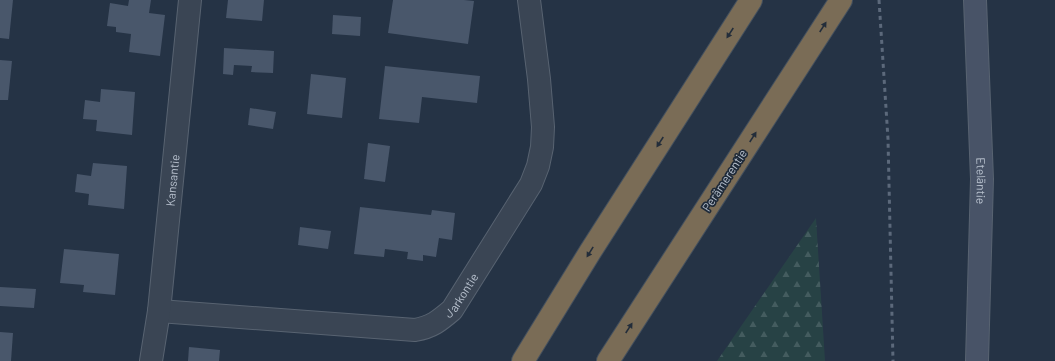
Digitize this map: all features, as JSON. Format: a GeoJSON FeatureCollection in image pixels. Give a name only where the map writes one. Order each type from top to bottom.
{"type":"FeatureCollection","features":[{"type":"Feature","properties":{"kind":"highway"},"geometry":{"type":"LineString","coordinates":[[523,361],[590,252],[751,0]]}},
{"type":"Feature","properties":{"kind":"highway","name":"Perämerentie"},"geometry":{"type":"LineString","coordinates":[[608,361],[841,0]]}},
{"type":"Feature","properties":{"kind":"main road","name":"Eteläntie"},"geometry":{"type":"LineString","coordinates":[[975,0],[982,179],[977,361]]}},
{"type":"Feature","properties":{"kind":"street","name":"Kansantie"},"geometry":{"type":"LineString","coordinates":[[151,361],[159,311],[190,0]]}},
{"type":"Feature","properties":{"kind":"street","name":"Jarkontie"},"geometry":{"type":"LineString","coordinates":[[159,311],[415,330],[427,328],[444,317],[452,310],[531,184],[538,166],[542,147],[543,127],[540,79],[529,0]]}},
{"type":"Feature","properties":{"kind":"green space"},"geometry":{"type":"Polygon","coordinates":[[[816,218],[825,361],[717,361],[816,218]]]}},
{"type":"Feature","properties":{"kind":"building"},"geometry":{"type":"Polygon","coordinates":[[[0,0],[13,0],[9,39],[0,38],[0,0]]]}},
{"type":"Feature","properties":{"kind":"building"},"geometry":{"type":"Polygon","coordinates":[[[129,0],[151,0],[149,13],[165,15],[160,56],[129,52],[131,34],[116,32],[116,27],[107,26],[110,3],[128,6],[129,0]]]}},
{"type":"Feature","properties":{"kind":"building"},"geometry":{"type":"Polygon","coordinates":[[[228,0],[264,0],[262,21],[226,18],[228,0]]]}},
{"type":"Feature","properties":{"kind":"building"},"geometry":{"type":"Polygon","coordinates":[[[393,0],[474,1],[468,44],[388,33],[393,0]]]}},
{"type":"Feature","properties":{"kind":"building"},"geometry":{"type":"Polygon","coordinates":[[[333,15],[361,17],[360,36],[332,34],[333,15]]]}},
{"type":"Feature","properties":{"kind":"building"},"geometry":{"type":"Polygon","coordinates":[[[224,48],[274,51],[273,73],[251,72],[252,66],[234,65],[233,75],[223,74],[224,48]]]}},
{"type":"Feature","properties":{"kind":"building"},"geometry":{"type":"Polygon","coordinates":[[[0,60],[12,61],[8,100],[0,100],[0,60]]]}},
{"type":"Feature","properties":{"kind":"building"},"geometry":{"type":"Polygon","coordinates":[[[385,66],[480,76],[477,103],[422,97],[419,123],[379,119],[385,66]]]}},
{"type":"Feature","properties":{"kind":"building"},"geometry":{"type":"Polygon","coordinates":[[[311,74],[346,78],[342,118],[307,114],[311,74]]]}},
{"type":"Feature","properties":{"kind":"building"},"geometry":{"type":"Polygon","coordinates":[[[101,89],[135,92],[132,135],[96,131],[97,120],[83,119],[85,100],[100,102],[101,89]]]}},
{"type":"Feature","properties":{"kind":"building"},"geometry":{"type":"Polygon","coordinates":[[[250,108],[276,112],[273,129],[248,125],[250,108]]]}},
{"type":"Feature","properties":{"kind":"building"},"geometry":{"type":"Polygon","coordinates":[[[368,143],[390,146],[385,182],[364,179],[368,143]]]}},
{"type":"Feature","properties":{"kind":"building"},"geometry":{"type":"Polygon","coordinates":[[[93,163],[127,166],[124,209],[88,205],[89,194],[75,192],[77,174],[91,176],[93,163]]]}},
{"type":"Feature","properties":{"kind":"building"},"geometry":{"type":"Polygon","coordinates":[[[360,207],[431,215],[432,210],[455,213],[452,240],[439,238],[436,257],[423,255],[423,261],[407,259],[408,252],[385,249],[384,257],[354,254],[360,207]]]}},
{"type":"Feature","properties":{"kind":"building"},"geometry":{"type":"Polygon","coordinates":[[[300,227],[331,231],[328,249],[298,245],[300,227]]]}},
{"type":"Feature","properties":{"kind":"building"},"geometry":{"type":"Polygon","coordinates":[[[64,249],[119,254],[115,295],[83,292],[84,285],[60,283],[64,249]]]}},
{"type":"Feature","properties":{"kind":"building"},"geometry":{"type":"Polygon","coordinates":[[[0,287],[36,289],[34,308],[0,306],[0,287]]]}},
{"type":"Feature","properties":{"kind":"building"},"geometry":{"type":"Polygon","coordinates":[[[0,332],[13,333],[11,361],[0,361],[0,332]]]}},
{"type":"Feature","properties":{"kind":"building"},"geometry":{"type":"Polygon","coordinates":[[[189,347],[220,350],[219,361],[188,361],[189,347]]]}},
{"type":"Feature","properties":{"kind":"railway"},"geometry":{"type":"LineString","coordinates":[[879,0],[888,139],[893,361]]}}]}
